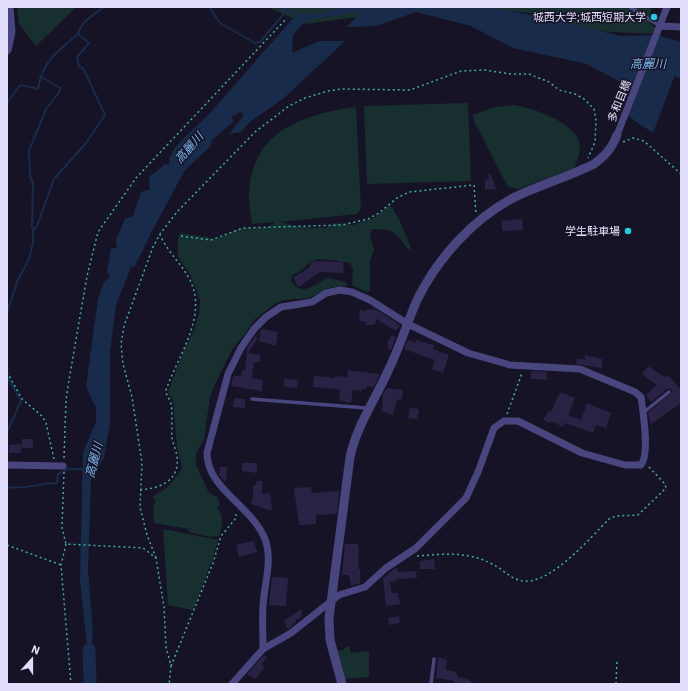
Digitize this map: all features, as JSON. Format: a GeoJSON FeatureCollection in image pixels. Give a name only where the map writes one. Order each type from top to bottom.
{"type":"FeatureCollection","features":[{"type":"Feature","properties":{"kind":"street"},"geometry":{"type":"LineString","coordinates":[[8,46],[11,32],[9,7]]}},
{"type":"Feature","properties":{"kind":"street","name":"多和目橋"},"geometry":{"type":"LineString","coordinates":[[617,135],[660,29],[667,7]]}},
{"type":"Feature","properties":{"kind":"street"},"geometry":{"type":"LineString","coordinates":[[660,29],[681,27]]}},
{"type":"Feature","properties":{"kind":"street"},"geometry":{"type":"LineString","coordinates":[[342,684],[330,640],[329,618],[350,457],[354,438],[389,371],[418,298],[432,274],[458,241],[479,221],[512,199],[588,167],[605,156],[612,147],[617,135]]}},
{"type":"Feature","properties":{"kind":"street"},"geometry":{"type":"LineString","coordinates":[[232,684],[263,649],[291,632],[339,595],[365,587],[386,568],[405,557],[466,498],[478,472],[491,432],[499,423],[518,421],[582,454],[625,465],[641,465],[644,462],[646,452],[641,397],[636,392],[591,372],[569,367],[510,365],[468,353],[408,324],[370,300],[352,292],[340,290],[326,293],[312,302],[281,307],[266,317],[254,329],[245,342],[228,374],[207,453],[207,463],[213,478],[250,514],[265,538],[268,548],[263,606],[263,649]]}},
{"type":"Feature","properties":{"kind":"street"},"geometry":{"type":"LineString","coordinates":[[7,465],[63,466]]}},
{"type":"Feature","properties":{"kind":"lane"},"geometry":{"type":"LineString","coordinates":[[630,7],[660,29]]}},
{"type":"Feature","properties":{"kind":"lane"},"geometry":{"type":"LineString","coordinates":[[643,412],[669,392]]}},
{"type":"Feature","properties":{"kind":"lane"},"geometry":{"type":"LineString","coordinates":[[252,399],[368,409]]}},
{"type":"Feature","properties":{"kind":"lane"},"geometry":{"type":"LineString","coordinates":[[431,684],[434,659]]}},
{"type":"Feature","properties":{"kind":"path"},"geometry":{"type":"LineString","coordinates":[[71,684],[61,565],[67,544],[62,528],[66,400],[86,284],[98,232],[136,178],[287,18]]}},
{"type":"Feature","properties":{"kind":"path"},"geometry":{"type":"LineString","coordinates":[[172,666],[166,647],[164,607],[156,558],[147,535],[140,507],[142,463],[132,397],[123,364],[121,344],[124,326],[153,247],[160,234],[177,212],[255,132],[289,106],[328,90],[410,90],[461,71],[472,70],[511,74],[529,74],[549,82],[559,90],[580,96],[594,109],[596,120],[595,142],[588,157],[588,167]]}},
{"type":"Feature","properties":{"kind":"path"},"geometry":{"type":"LineString","coordinates":[[612,147],[633,138],[644,141],[681,174]]}},
{"type":"Feature","properties":{"kind":"path"},"geometry":{"type":"LineString","coordinates":[[181,236],[211,240],[243,228],[342,225],[368,219],[379,213],[397,198],[409,192],[474,185],[476,191],[474,206],[479,221]]}},
{"type":"Feature","properties":{"kind":"path"},"geometry":{"type":"LineString","coordinates":[[140,490],[153,489],[164,484],[171,480],[176,471],[176,455],[172,434],[171,409],[166,390],[197,311],[191,282],[186,272],[166,249],[160,234]]}},
{"type":"Feature","properties":{"kind":"path"},"geometry":{"type":"LineString","coordinates":[[504,422],[518,388],[523,366]]}},
{"type":"Feature","properties":{"kind":"path"},"geometry":{"type":"LineString","coordinates":[[7,372],[22,399],[42,416],[46,423],[55,465]]}},
{"type":"Feature","properties":{"kind":"path"},"geometry":{"type":"LineString","coordinates":[[405,557],[444,554],[471,555],[524,581],[542,578],[562,564],[610,519],[616,516],[638,515],[666,488],[665,484],[644,462]]}},
{"type":"Feature","properties":{"kind":"path"},"geometry":{"type":"LineString","coordinates":[[169,684],[172,666],[213,563],[221,536],[236,518],[232,496]]}},
{"type":"Feature","properties":{"kind":"path"},"geometry":{"type":"LineString","coordinates":[[67,544],[143,548],[156,558]]}},
{"type":"Feature","properties":{"kind":"path"},"geometry":{"type":"LineString","coordinates":[[7,545],[61,565]]}},
{"type":"Feature","properties":{"kind":"path"},"geometry":{"type":"LineString","coordinates":[[616,684],[617,660]]}},
{"type":"Feature","properties":{"kind":"green space"},"geometry":{"type":"Polygon","coordinates":[[[17,7],[76,7],[36,46],[19,24],[17,7]]]}},
{"type":"Feature","properties":{"kind":"green space"},"geometry":{"type":"Polygon","coordinates":[[[267,7],[386,7],[371,15],[306,24],[267,7]]]}},
{"type":"Feature","properties":{"kind":"green space"},"geometry":{"type":"Polygon","coordinates":[[[461,7],[651,7],[650,22],[657,30],[655,34],[594,31],[530,13],[461,7]]]}},
{"type":"Feature","properties":{"kind":"green space"},"geometry":{"type":"Polygon","coordinates":[[[468,103],[471,181],[367,184],[364,106],[468,103]]]}},
{"type":"Feature","properties":{"kind":"green space"},"geometry":{"type":"Polygon","coordinates":[[[514,105],[543,113],[572,130],[580,146],[579,155],[574,168],[518,189],[508,187],[474,121],[473,115],[495,107],[514,105]]]}},
{"type":"Feature","properties":{"kind":"green space"},"geometry":{"type":"Polygon","coordinates":[[[356,107],[361,209],[357,214],[280,222],[294,226],[316,228],[325,228],[335,223],[353,225],[374,218],[390,205],[399,219],[411,248],[408,250],[397,235],[390,231],[372,229],[370,237],[374,249],[370,261],[370,291],[366,292],[352,285],[353,269],[350,263],[319,259],[311,262],[300,271],[292,275],[291,281],[295,286],[304,289],[327,278],[346,282],[347,286],[328,288],[309,298],[284,300],[276,303],[254,320],[233,348],[210,397],[204,440],[196,453],[196,465],[209,493],[217,497],[220,504],[217,508],[222,518],[222,526],[219,536],[211,537],[189,532],[188,529],[154,523],[153,507],[156,501],[153,497],[169,486],[182,468],[177,446],[173,401],[168,392],[184,350],[193,333],[199,313],[200,300],[190,274],[178,257],[178,237],[180,233],[213,239],[243,228],[272,225],[275,222],[252,224],[249,193],[252,172],[260,154],[270,140],[284,129],[300,121],[336,110],[356,107]]]}},
{"type":"Feature","properties":{"kind":"green space"},"geometry":{"type":"Polygon","coordinates":[[[163,529],[218,540],[214,555],[193,610],[168,605],[163,529]]]}},
{"type":"Feature","properties":{"kind":"green space"},"geometry":{"type":"Polygon","coordinates":[[[349,646],[351,653],[369,651],[369,677],[344,679],[336,651],[344,650],[344,648],[349,646]]]}},
{"type":"Feature","properties":{"kind":"water","name":"高麗川"},"geometry":{"type":"Polygon","coordinates":[[[342,7],[485,7],[544,17],[621,36],[657,35],[681,42],[681,59],[653,133],[628,116],[635,90],[587,64],[513,48],[471,26],[416,12],[376,26],[347,27],[362,11],[306,20],[293,35],[292,53],[319,41],[345,41],[284,98],[250,122],[241,132],[229,134],[244,115],[240,112],[231,117],[234,121],[212,140],[210,147],[185,170],[134,268],[132,265],[116,305],[110,352],[110,423],[104,458],[91,480],[88,570],[93,632],[89,667],[80,580],[83,452],[96,422],[96,408],[86,387],[98,299],[104,282],[110,277],[107,271],[111,248],[117,248],[116,240],[125,219],[133,216],[141,192],[150,189],[149,177],[164,165],[170,164],[169,159],[176,146],[210,113],[295,16],[326,12],[342,7]]]}},
{"type":"Feature","properties":{"kind":"building"},"geometry":{"type":"Polygon","coordinates":[[[490,173],[497,189],[485,190],[485,180],[489,179],[488,174],[490,173]]]}},
{"type":"Feature","properties":{"kind":"building"},"geometry":{"type":"Polygon","coordinates":[[[522,219],[523,230],[502,231],[502,221],[522,219]]]}},
{"type":"Feature","properties":{"kind":"building"},"geometry":{"type":"Polygon","coordinates":[[[315,261],[343,262],[344,273],[320,272],[299,287],[293,278],[310,267],[310,263],[315,261]]]}},
{"type":"Feature","properties":{"kind":"building"},"geometry":{"type":"Polygon","coordinates":[[[367,309],[377,310],[400,325],[396,331],[376,319],[375,324],[366,325],[366,322],[359,321],[360,310],[366,311],[367,309]]]}},
{"type":"Feature","properties":{"kind":"building"},"geometry":{"type":"Polygon","coordinates":[[[261,329],[278,332],[276,346],[259,341],[261,329]]]}},
{"type":"Feature","properties":{"kind":"building"},"geometry":{"type":"Polygon","coordinates":[[[391,335],[396,337],[391,350],[387,348],[389,345],[387,344],[391,335]]]}},
{"type":"Feature","properties":{"kind":"building"},"geometry":{"type":"Polygon","coordinates":[[[255,336],[258,338],[248,353],[260,355],[260,362],[254,362],[252,378],[263,380],[262,391],[231,386],[233,376],[241,376],[242,371],[245,371],[247,348],[255,336]]]}},
{"type":"Feature","properties":{"kind":"building"},"geometry":{"type":"Polygon","coordinates":[[[408,340],[416,343],[416,340],[434,345],[433,349],[449,355],[443,373],[432,369],[435,360],[404,349],[408,340]]]}},
{"type":"Feature","properties":{"kind":"building"},"geometry":{"type":"Polygon","coordinates":[[[585,355],[602,359],[602,368],[576,364],[577,358],[585,360],[585,355]]]}},
{"type":"Feature","properties":{"kind":"building"},"geometry":{"type":"Polygon","coordinates":[[[648,366],[665,377],[670,377],[681,390],[681,403],[651,424],[648,413],[672,392],[671,389],[667,389],[651,402],[646,395],[657,385],[642,374],[648,366]]]}},
{"type":"Feature","properties":{"kind":"building"},"geometry":{"type":"Polygon","coordinates":[[[348,370],[379,374],[379,376],[374,387],[367,386],[366,389],[362,389],[362,391],[353,390],[351,403],[339,400],[340,389],[313,387],[314,376],[335,378],[335,376],[347,377],[348,370]]]}},
{"type":"Feature","properties":{"kind":"building"},"geometry":{"type":"Polygon","coordinates":[[[531,371],[547,372],[547,380],[531,379],[531,371]]]}},
{"type":"Feature","properties":{"kind":"building"},"geometry":{"type":"Polygon","coordinates":[[[284,379],[298,380],[297,388],[284,387],[284,379]]]}},
{"type":"Feature","properties":{"kind":"building"},"geometry":{"type":"Polygon","coordinates":[[[387,388],[403,390],[402,399],[397,400],[393,415],[382,411],[383,394],[387,388]]]}},
{"type":"Feature","properties":{"kind":"building"},"geometry":{"type":"Polygon","coordinates":[[[560,392],[575,398],[568,415],[581,420],[587,403],[611,413],[606,428],[596,425],[593,433],[565,423],[563,427],[551,421],[550,423],[543,420],[548,411],[551,412],[560,392]]]}},
{"type":"Feature","properties":{"kind":"building"},"geometry":{"type":"Polygon","coordinates":[[[234,398],[245,399],[245,408],[233,407],[234,398]]]}},
{"type":"Feature","properties":{"kind":"building"},"geometry":{"type":"Polygon","coordinates":[[[410,408],[419,409],[417,419],[408,418],[410,408]]]}},
{"type":"Feature","properties":{"kind":"building"},"geometry":{"type":"Polygon","coordinates":[[[22,439],[33,439],[33,448],[22,448],[22,439]]]}},
{"type":"Feature","properties":{"kind":"building"},"geometry":{"type":"Polygon","coordinates":[[[21,444],[21,453],[9,453],[9,445],[21,444]]]}},
{"type":"Feature","properties":{"kind":"building"},"geometry":{"type":"Polygon","coordinates":[[[242,463],[257,463],[257,473],[242,471],[242,463]]]}},
{"type":"Feature","properties":{"kind":"building"},"geometry":{"type":"Polygon","coordinates":[[[220,467],[227,467],[226,481],[219,475],[220,467]]]}},
{"type":"Feature","properties":{"kind":"building"},"geometry":{"type":"Polygon","coordinates":[[[256,481],[262,481],[262,494],[270,493],[272,510],[251,504],[253,497],[253,485],[256,485],[256,481]]]}},
{"type":"Feature","properties":{"kind":"building"},"geometry":{"type":"Polygon","coordinates":[[[311,487],[312,493],[339,491],[337,514],[316,515],[316,524],[299,525],[294,488],[311,487]]]}},
{"type":"Feature","properties":{"kind":"building"},"geometry":{"type":"Polygon","coordinates":[[[254,541],[257,552],[239,557],[236,545],[254,541]]]}},
{"type":"Feature","properties":{"kind":"building"},"geometry":{"type":"Polygon","coordinates":[[[345,544],[358,544],[359,549],[358,569],[360,569],[360,583],[351,586],[349,575],[342,575],[345,544]]]}},
{"type":"Feature","properties":{"kind":"building"},"geometry":{"type":"Polygon","coordinates":[[[434,559],[435,569],[420,569],[420,561],[434,559]]]}},
{"type":"Feature","properties":{"kind":"building"},"geometry":{"type":"Polygon","coordinates":[[[397,568],[398,572],[416,571],[417,578],[397,579],[397,581],[390,582],[392,593],[398,593],[400,604],[386,606],[383,578],[397,568]]]}},
{"type":"Feature","properties":{"kind":"building"},"geometry":{"type":"Polygon","coordinates":[[[272,577],[288,578],[286,606],[269,605],[272,577]]]}},
{"type":"Feature","properties":{"kind":"building"},"geometry":{"type":"Polygon","coordinates":[[[302,609],[301,618],[295,620],[296,622],[288,629],[284,623],[286,622],[283,621],[302,609]]]}},
{"type":"Feature","properties":{"kind":"building"},"geometry":{"type":"Polygon","coordinates":[[[399,616],[400,623],[389,625],[388,618],[399,616]]]}},
{"type":"Feature","properties":{"kind":"building"},"geometry":{"type":"Polygon","coordinates":[[[264,655],[267,658],[261,664],[265,667],[255,679],[247,674],[264,655]]]}},
{"type":"Feature","properties":{"kind":"building"},"geometry":{"type":"Polygon","coordinates":[[[438,657],[447,660],[446,670],[456,672],[458,677],[465,678],[475,684],[454,683],[454,681],[436,678],[438,657]]]}},
{"type":"Feature","properties":{"kind":"waterway"},"geometry":{"type":"LineString","coordinates":[[7,313],[17,282],[29,259],[33,243],[33,231],[37,226],[54,179],[86,143],[105,115],[83,68],[79,67],[77,57],[89,43],[78,34],[82,25],[104,7]]}},
{"type":"Feature","properties":{"kind":"waterway"},"geometry":{"type":"LineString","coordinates":[[209,7],[220,23],[255,43],[260,42],[287,10]]}},
{"type":"Feature","properties":{"kind":"waterway"},"geometry":{"type":"LineString","coordinates":[[279,7],[304,15]]}},
{"type":"Feature","properties":{"kind":"waterway"},"geometry":{"type":"LineString","coordinates":[[7,103],[20,85],[38,89],[43,71],[52,57],[78,34]]}},
{"type":"Feature","properties":{"kind":"waterway","name":"高麗川"},"geometry":{"type":"LineString","coordinates":[[662,63],[681,72]]}},
{"type":"Feature","properties":{"kind":"waterway"},"geometry":{"type":"LineString","coordinates":[[33,231],[33,183],[30,176],[29,151],[46,109],[60,91],[60,88],[40,76]]}},
{"type":"Feature","properties":{"kind":"waterway"},"geometry":{"type":"LineString","coordinates":[[7,376],[21,401],[7,432]]}},
{"type":"Feature","properties":{"kind":"waterway"},"geometry":{"type":"LineString","coordinates":[[7,487],[20,488],[57,483],[58,474],[68,469],[84,469]]}},
{"type":"Feature","properties":{"kind":"waterway","name":"高麗川"},"geometry":{"type":"LineString","coordinates":[[89,650],[90,684]]}},
{"type":"Feature","properties":{"kind":"place","name":"城西大学;城西短期大学"},"geometry":{"type":"Point","coordinates":[654,17]}},
{"type":"Feature","properties":{"kind":"place","name":"学生駐車場"},"geometry":{"type":"Point","coordinates":[628,231]}}]}
